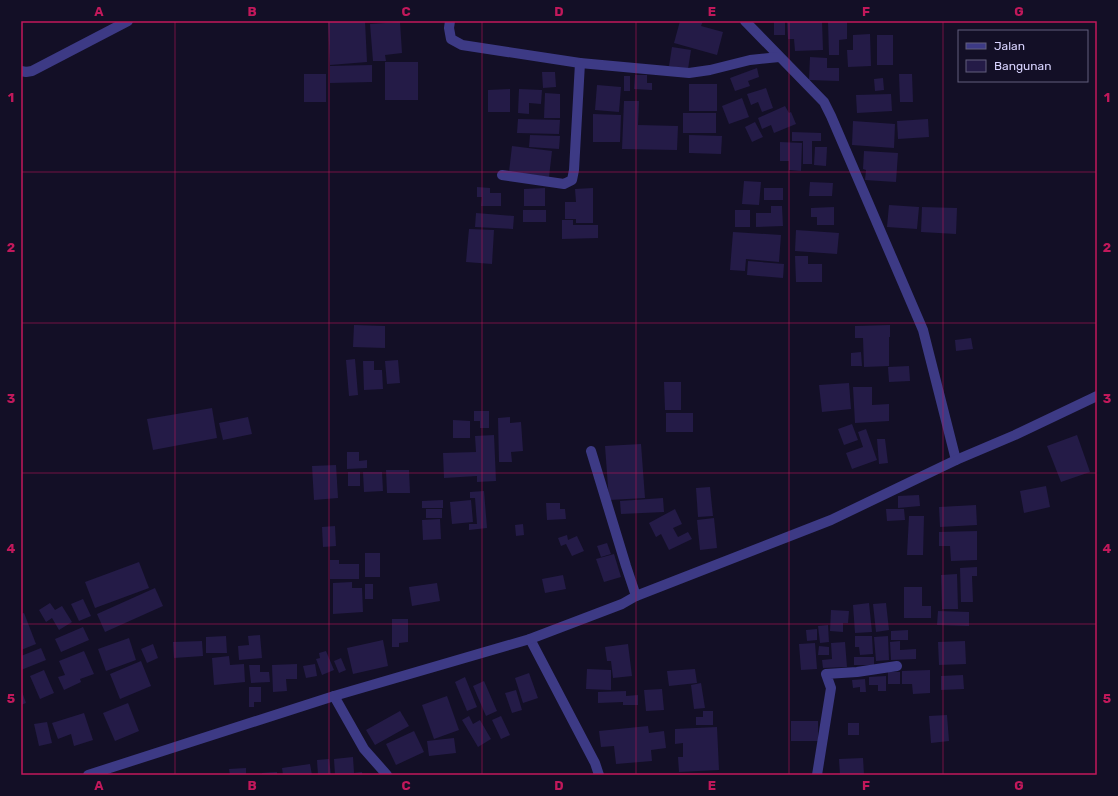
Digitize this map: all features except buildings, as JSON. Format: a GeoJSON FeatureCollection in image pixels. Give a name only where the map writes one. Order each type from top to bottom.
{"type":"FeatureCollection","features":[{"type":"Feature","properties":{"kind":"street"},"geometry":{"type":"LineString","coordinates":[[21,71],[32,71],[128,21]]}},
{"type":"Feature","properties":{"kind":"street"},"geometry":{"type":"LineString","coordinates":[[450,21],[449,28],[452,39],[462,45],[580,63],[689,73],[710,70],[750,60],[779,57]]}},
{"type":"Feature","properties":{"kind":"street"},"geometry":{"type":"LineString","coordinates":[[745,21],[824,102],[831,116],[923,330],[956,460]]}},
{"type":"Feature","properties":{"kind":"street"},"geometry":{"type":"LineString","coordinates":[[502,175],[564,184],[572,180],[574,170],[580,63]]}},
{"type":"Feature","properties":{"kind":"street"},"geometry":{"type":"LineString","coordinates":[[88,775],[103,773],[334,696],[530,639],[622,604],[636,596],[831,520],[956,460],[1015,436],[1097,396]]}},
{"type":"Feature","properties":{"kind":"street"},"geometry":{"type":"LineString","coordinates":[[591,451],[636,596]]}},
{"type":"Feature","properties":{"kind":"street"},"geometry":{"type":"LineString","coordinates":[[530,639],[595,763],[599,775]]}},
{"type":"Feature","properties":{"kind":"street"},"geometry":{"type":"LineString","coordinates":[[817,775],[831,688],[826,674],[857,672],[897,666]]}},
{"type":"Feature","properties":{"kind":"street"},"geometry":{"type":"LineString","coordinates":[[334,696],[364,749],[387,775]]}}]}
